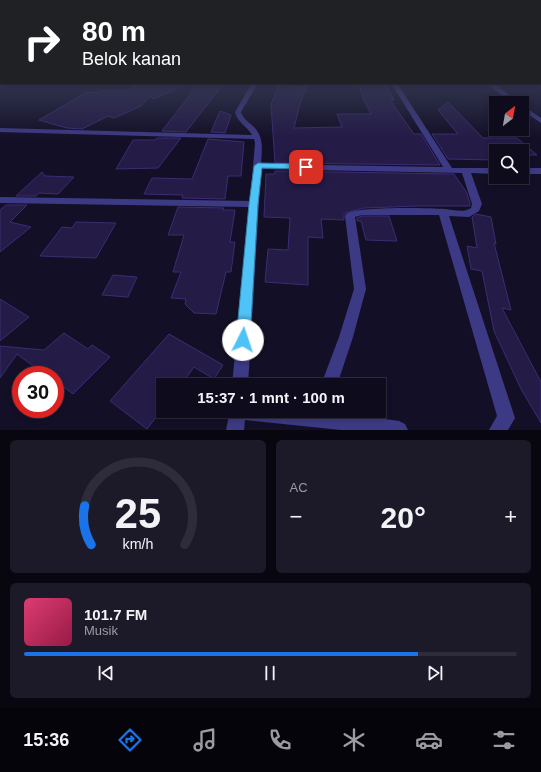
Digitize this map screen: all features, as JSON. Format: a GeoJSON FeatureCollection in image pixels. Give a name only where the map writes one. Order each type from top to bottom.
{"type":"FeatureCollection","features":[{"type":"Feature","properties":{"kind":"street"},"geometry":{"type":"LineString","coordinates":[[241,378],[259,143],[253,130],[239,117],[238,112],[246,99]]}},
{"type":"Feature","properties":{"kind":"street"},"geometry":{"type":"LineString","coordinates":[[404,99],[449,170]]}},
{"type":"Feature","properties":{"kind":"street"},"geometry":{"type":"LineString","coordinates":[[529,112],[541,121]]}},
{"type":"Feature","properties":{"kind":"street"},"geometry":{"type":"LineString","coordinates":[[0,130],[257,137]]}},
{"type":"Feature","properties":{"kind":"street"},"geometry":{"type":"LineString","coordinates":[[258,166],[489,171]]}},
{"type":"Feature","properties":{"kind":"street"},"geometry":{"type":"LineString","coordinates":[[331,378],[360,290],[350,216],[362,212],[443,212],[469,214],[476,209],[478,204],[466,171]]}},
{"type":"Feature","properties":{"kind":"street"},"geometry":{"type":"LineString","coordinates":[[529,171],[541,171]]}},
{"type":"Feature","properties":{"kind":"street"},"geometry":{"type":"LineString","coordinates":[[0,200],[253,204]]}},
{"type":"Feature","properties":{"kind":"street"},"geometry":{"type":"LineString","coordinates":[[443,212],[506,418],[498,430]]}},
{"type":"Feature","properties":{"kind":"street"},"geometry":{"type":"LineString","coordinates":[[235,430],[237,418]]}},
{"type":"Feature","properties":{"kind":"street"},"geometry":{"type":"LineString","coordinates":[[339,418],[399,430]]}},
{"type":"Feature","properties":{"kind":"building"},"geometry":{"type":"Polygon","coordinates":[[[75,99],[147,99],[141,106],[114,118],[108,116],[82,129],[67,128],[39,120],[75,99]]]}},
{"type":"Feature","properties":{"kind":"building"},"geometry":{"type":"Polygon","coordinates":[[[187,99],[212,99],[186,132],[162,131],[187,99]]]}},
{"type":"Feature","properties":{"kind":"building"},"geometry":{"type":"Polygon","coordinates":[[[273,99],[302,99],[294,128],[342,127],[337,114],[371,114],[364,100],[394,99],[390,100],[414,134],[421,134],[440,165],[275,163],[271,104],[273,99]]]}},
{"type":"Feature","properties":{"kind":"building"},"geometry":{"type":"Polygon","coordinates":[[[448,102],[483,138],[517,138],[524,144],[489,144],[489,160],[448,159],[432,134],[458,134],[438,110],[448,102]]]}},
{"type":"Feature","properties":{"kind":"building"},"geometry":{"type":"Polygon","coordinates":[[[220,111],[231,115],[225,133],[211,132],[220,111]]]}},
{"type":"Feature","properties":{"kind":"building"},"geometry":{"type":"Polygon","coordinates":[[[157,138],[181,138],[158,168],[116,169],[133,140],[155,140],[157,138]]]}},
{"type":"Feature","properties":{"kind":"building"},"geometry":{"type":"Polygon","coordinates":[[[208,139],[244,142],[241,176],[228,176],[225,199],[182,198],[183,195],[144,194],[152,178],[192,179],[208,139]]]}},
{"type":"Feature","properties":{"kind":"building"},"geometry":{"type":"Polygon","coordinates":[[[529,148],[537,155],[529,155],[529,148]]]}},
{"type":"Feature","properties":{"kind":"building"},"geometry":{"type":"Polygon","coordinates":[[[275,171],[454,174],[467,193],[470,206],[364,208],[345,213],[344,220],[321,219],[323,238],[308,237],[308,285],[265,282],[268,249],[288,250],[290,218],[264,217],[266,174],[275,174],[275,171]]]}},
{"type":"Feature","properties":{"kind":"building"},"geometry":{"type":"Polygon","coordinates":[[[42,172],[45,176],[74,177],[58,194],[39,193],[36,196],[16,196],[42,172]]]}},
{"type":"Feature","properties":{"kind":"building"},"geometry":{"type":"Polygon","coordinates":[[[6,205],[27,205],[10,222],[31,227],[0,252],[0,210],[6,205]]]}},
{"type":"Feature","properties":{"kind":"building"},"geometry":{"type":"Polygon","coordinates":[[[178,207],[224,208],[223,210],[235,210],[230,242],[235,242],[231,272],[226,272],[216,314],[194,313],[185,304],[186,299],[171,298],[181,272],[173,272],[184,235],[168,235],[178,207]]]}},
{"type":"Feature","properties":{"kind":"building"},"geometry":{"type":"Polygon","coordinates":[[[476,214],[491,217],[496,244],[494,243],[511,310],[502,308],[541,382],[541,423],[521,389],[494,331],[482,271],[471,269],[467,246],[477,248],[472,217],[476,214]]]}},
{"type":"Feature","properties":{"kind":"building"},"geometry":{"type":"Polygon","coordinates":[[[362,216],[389,216],[397,241],[366,240],[361,221],[357,221],[357,218],[362,216]]]}},
{"type":"Feature","properties":{"kind":"building"},"geometry":{"type":"Polygon","coordinates":[[[76,222],[116,223],[96,258],[40,256],[62,227],[72,228],[76,222]]]}},
{"type":"Feature","properties":{"kind":"building"},"geometry":{"type":"Polygon","coordinates":[[[113,275],[137,277],[128,297],[102,295],[113,275]]]}},
{"type":"Feature","properties":{"kind":"building"},"geometry":{"type":"Polygon","coordinates":[[[0,299],[29,317],[0,341],[0,299]]]}},
{"type":"Feature","properties":{"kind":"building"},"geometry":{"type":"Polygon","coordinates":[[[64,333],[88,349],[92,345],[110,357],[73,394],[64,387],[64,366],[33,366],[17,354],[0,378],[0,346],[44,350],[64,333]]]}},
{"type":"Feature","properties":{"kind":"building"},"geometry":{"type":"Polygon","coordinates":[[[169,334],[223,365],[215,378],[194,367],[186,378],[156,378],[156,417],[147,429],[110,401],[169,334]]]}},
{"type":"Feature","properties":{"kind":"route"},"geometry":{"type":"LineString","coordinates":[[243,340],[253,204],[258,166],[306,167]]}}]}
